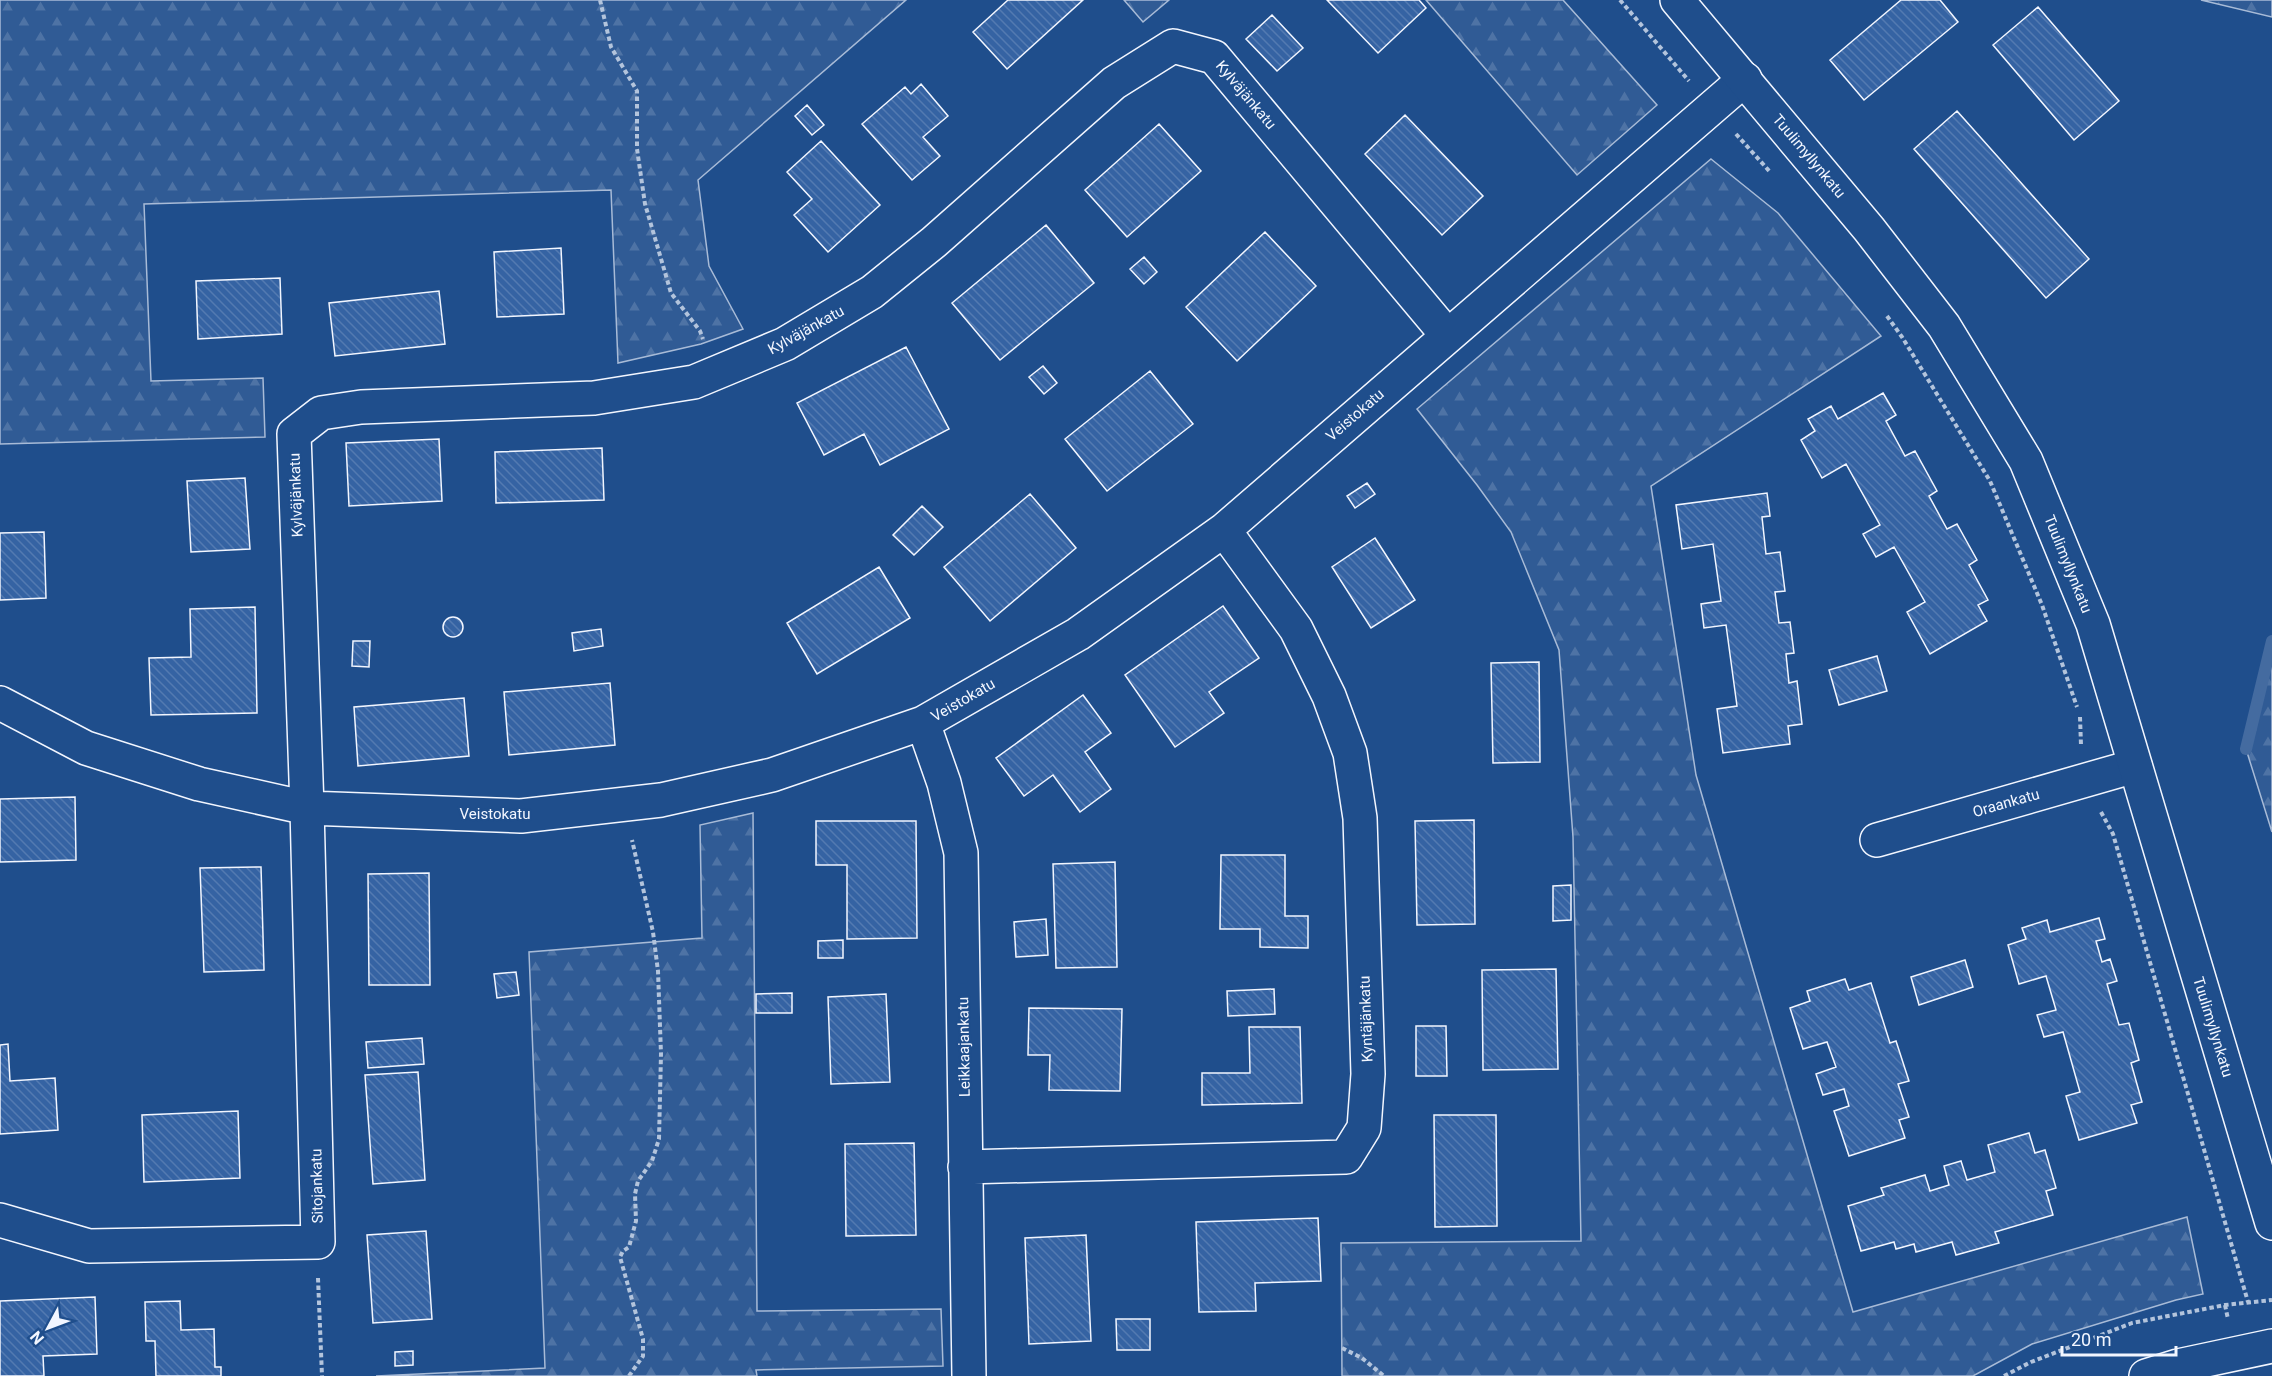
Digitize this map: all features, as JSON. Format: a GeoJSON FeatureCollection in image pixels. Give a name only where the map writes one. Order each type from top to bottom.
{"type":"FeatureCollection","features":[{"type":"Feature","properties":{"kind":"street","name":"Tuulimyllynkatu"},"geometry":{"type":"LineString","coordinates":[[1677,0],[1869,229],[1944,326],[2026,461],[2093,624],[2272,1223]]}},
{"type":"Feature","properties":{"kind":"street","name":"Kylväjänkatu"},"geometry":{"type":"LineString","coordinates":[[307,808],[294,434],[321,413],[361,407],[594,398],[694,382],[785,344],[872,292],[934,242],[1114,83],[1173,46],[1214,57],[1447,335]]}},
{"type":"Feature","properties":{"kind":"street","name":"Veistokatu"},"geometry":{"type":"LineString","coordinates":[[0,703],[86,748],[200,784],[307,808],[521,816],[661,800],[772,775],[923,723],[1078,634],[1224,530],[1744,79]]}},
{"type":"Feature","properties":{"kind":"street","name":"Kyntäjänkatu"},"geometry":{"type":"LineString","coordinates":[[965,1167],[1346,1157],[1364,1128],[1368,1074],[1360,819],[1350,753],[1329,696],[1296,628],[1224,530]]}},
{"type":"Feature","properties":{"kind":"street","name":"Leikkaajankatu"},"geometry":{"type":"LineString","coordinates":[[923,723],[944,783],[961,853],[969,1376]]}},
{"type":"Feature","properties":{"kind":"street","name":"Oraankatu"},"geometry":{"type":"LineString","coordinates":[[1877,840],[2135,766]]}},
{"type":"Feature","properties":{"kind":"street","name":"Sitojankatu"},"geometry":{"type":"LineString","coordinates":[[0,1220],[89,1246],[318,1242],[307,808]]}},
{"type":"Feature","properties":{"kind":"street"},"geometry":{"type":"LineString","coordinates":[[2146,1376],[2178,1366],[2272,1346]]}},
{"type":"Feature","properties":{"kind":"path"},"geometry":{"type":"LineString","coordinates":[[600,0],[611,47],[637,92],[637,149],[645,204],[671,293],[700,331],[717,372]]}},
{"type":"Feature","properties":{"kind":"path"},"geometry":{"type":"LineString","coordinates":[[1620,0],[1775,178]]}},
{"type":"Feature","properties":{"kind":"path"},"geometry":{"type":"LineString","coordinates":[[1883,310],[1990,481],[2042,605],[2081,718],[2081,745],[2088,780],[2097,804],[2113,834],[2248,1302]]}},
{"type":"Feature","properties":{"kind":"path"},"geometry":{"type":"LineString","coordinates":[[623,804],[653,932],[658,971],[660,1054],[659,1139],[652,1161],[638,1181],[635,1194],[636,1221],[629,1247],[620,1257],[643,1339],[642,1356],[630,1376]]}},
{"type":"Feature","properties":{"kind":"path"},"geometry":{"type":"LineString","coordinates":[[318,1242],[322,1376]]}},
{"type":"Feature","properties":{"kind":"path"},"geometry":{"type":"LineString","coordinates":[[2004,1376],[2031,1362],[2132,1323],[2225,1305],[2272,1300]]}},
{"type":"Feature","properties":{"kind":"path"},"geometry":{"type":"LineString","coordinates":[[1342,1348],[1362,1358],[1384,1376]]}},
{"type":"Feature","properties":{"kind":"green space"},"geometry":{"type":"Polygon","coordinates":[[[0,0],[906,0],[698,180],[709,266],[743,329],[701,344],[618,363],[611,190],[144,204],[151,381],[263,378],[265,437],[0,444],[0,0]]]}},
{"type":"Feature","properties":{"kind":"green space"},"geometry":{"type":"Polygon","coordinates":[[[1124,0],[1169,0],[1143,22],[1124,0]]]}},
{"type":"Feature","properties":{"kind":"green space"},"geometry":{"type":"Polygon","coordinates":[[[1426,0],[1563,0],[1657,105],[1577,175],[1426,0]]]}},
{"type":"Feature","properties":{"kind":"green space"},"geometry":{"type":"Polygon","coordinates":[[[2201,0],[2272,0],[2272,17],[2201,0]]]}},
{"type":"Feature","properties":{"kind":"green space"},"geometry":{"type":"Polygon","coordinates":[[[1711,159],[1778,213],[1881,336],[1651,486],[1696,775],[1853,1312],[2187,1217],[2203,1294],[2176,1300],[2032,1344],[1973,1376],[1342,1376],[1341,1243],[1581,1241],[1573,837],[1559,650],[1511,532],[1417,409],[1711,159]]]}},
{"type":"Feature","properties":{"kind":"green space"},"geometry":{"type":"Polygon","coordinates":[[[2272,641],[2272,832],[2246,749],[2272,641]]]}},
{"type":"Feature","properties":{"kind":"green space"},"geometry":{"type":"Polygon","coordinates":[[[753,813],[757,1311],[941,1309],[943,1366],[756,1370],[757,1376],[376,1376],[545,1368],[529,952],[702,938],[700,825],[753,813]]]}},
{"type":"Feature","properties":{"kind":"building"},"geometry":{"type":"Polygon","coordinates":[[[1008,0],[1083,0],[1007,69],[973,32],[1008,0]]]}},
{"type":"Feature","properties":{"kind":"building"},"geometry":{"type":"Polygon","coordinates":[[[1327,0],[1419,0],[1426,8],[1378,53],[1327,0]]]}},
{"type":"Feature","properties":{"kind":"building"},"geometry":{"type":"Polygon","coordinates":[[[1901,0],[1940,0],[1958,22],[1864,100],[1830,60],[1901,0]]]}},
{"type":"Feature","properties":{"kind":"building"},"geometry":{"type":"Polygon","coordinates":[[[2038,7],[2119,101],[2074,140],[1993,45],[2038,7]]]}},
{"type":"Feature","properties":{"kind":"building"},"geometry":{"type":"Polygon","coordinates":[[[1272,15],[1303,48],[1277,71],[1246,39],[1272,15]]]}},
{"type":"Feature","properties":{"kind":"building"},"geometry":{"type":"Polygon","coordinates":[[[921,84],[948,116],[923,137],[940,156],[912,180],[862,124],[905,87],[911,94],[921,84]]]}},
{"type":"Feature","properties":{"kind":"building"},"geometry":{"type":"Polygon","coordinates":[[[807,105],[824,125],[812,135],[795,116],[807,105]]]}},
{"type":"Feature","properties":{"kind":"building"},"geometry":{"type":"Polygon","coordinates":[[[1957,111],[2089,259],[2046,298],[1914,149],[1957,111]]]}},
{"type":"Feature","properties":{"kind":"building"},"geometry":{"type":"Polygon","coordinates":[[[1405,115],[1483,196],[1442,235],[1365,154],[1405,115]]]}},
{"type":"Feature","properties":{"kind":"building"},"geometry":{"type":"Polygon","coordinates":[[[1159,124],[1201,171],[1127,237],[1085,190],[1159,124]]]}},
{"type":"Feature","properties":{"kind":"building"},"geometry":{"type":"Polygon","coordinates":[[[821,141],[880,205],[828,252],[794,215],[812,199],[787,172],[821,141]]]}},
{"type":"Feature","properties":{"kind":"building"},"geometry":{"type":"Polygon","coordinates":[[[1046,225],[1094,283],[1000,360],[952,303],[1046,225]]]}},
{"type":"Feature","properties":{"kind":"building"},"geometry":{"type":"Polygon","coordinates":[[[1265,232],[1316,286],[1237,361],[1186,307],[1265,232]]]}},
{"type":"Feature","properties":{"kind":"building"},"geometry":{"type":"Polygon","coordinates":[[[561,248],[564,314],[497,317],[494,252],[561,248]]]}},
{"type":"Feature","properties":{"kind":"building"},"geometry":{"type":"Polygon","coordinates":[[[1144,257],[1157,272],[1144,284],[1130,269],[1144,257]]]}},
{"type":"Feature","properties":{"kind":"building"},"geometry":{"type":"Polygon","coordinates":[[[280,278],[282,334],[198,339],[196,281],[280,278]]]}},
{"type":"Feature","properties":{"kind":"building"},"geometry":{"type":"Polygon","coordinates":[[[439,291],[445,344],[335,356],[329,303],[439,291]]]}},
{"type":"Feature","properties":{"kind":"building"},"geometry":{"type":"Polygon","coordinates":[[[906,347],[949,429],[880,465],[864,434],[824,455],[797,403],[906,347]]]}},
{"type":"Feature","properties":{"kind":"building"},"geometry":{"type":"Polygon","coordinates":[[[1043,366],[1057,383],[1044,394],[1029,377],[1043,366]]]}},
{"type":"Feature","properties":{"kind":"building"},"geometry":{"type":"Polygon","coordinates":[[[1150,371],[1193,424],[1107,491],[1065,439],[1150,371]]]}},
{"type":"Feature","properties":{"kind":"building"},"geometry":{"type":"Polygon","coordinates":[[[1883,393],[1896,415],[1886,421],[1905,456],[1915,451],[1937,491],[1929,496],[1947,529],[1957,524],[1977,560],[1969,565],[1988,600],[1978,605],[1987,621],[1930,654],[1907,612],[1925,602],[1894,547],[1876,557],[1863,534],[1880,525],[1846,464],[1822,478],[1801,440],[1815,431],[1808,419],[1831,406],[1838,419],[1883,393]]]}},
{"type":"Feature","properties":{"kind":"building"},"geometry":{"type":"Polygon","coordinates":[[[439,439],[442,501],[349,506],[346,443],[439,439]]]}},
{"type":"Feature","properties":{"kind":"building"},"geometry":{"type":"Polygon","coordinates":[[[602,448],[604,500],[496,503],[495,452],[602,448]]]}},
{"type":"Feature","properties":{"kind":"building"},"geometry":{"type":"Polygon","coordinates":[[[245,478],[250,549],[191,552],[187,481],[245,478]]]}},
{"type":"Feature","properties":{"kind":"building"},"geometry":{"type":"Polygon","coordinates":[[[1367,483],[1375,494],[1355,508],[1347,496],[1367,483]]]}},
{"type":"Feature","properties":{"kind":"building"},"geometry":{"type":"Polygon","coordinates":[[[1767,493],[1770,516],[1762,517],[1766,554],[1780,552],[1785,591],[1775,592],[1779,623],[1790,622],[1794,653],[1786,654],[1789,683],[1797,681],[1802,724],[1788,726],[1790,744],[1723,753],[1717,709],[1737,706],[1726,625],[1704,628],[1701,604],[1721,601],[1713,544],[1682,549],[1676,505],[1767,493]]]}},
{"type":"Feature","properties":{"kind":"building"},"geometry":{"type":"Polygon","coordinates":[[[1030,494],[1076,548],[990,621],[944,567],[1030,494]]]}},
{"type":"Feature","properties":{"kind":"building"},"geometry":{"type":"Polygon","coordinates":[[[922,506],[943,527],[914,555],[893,535],[922,506]]]}},
{"type":"Feature","properties":{"kind":"building"},"geometry":{"type":"Polygon","coordinates":[[[44,532],[46,598],[0,600],[0,533],[44,532]]]}},
{"type":"Feature","properties":{"kind":"building"},"geometry":{"type":"Polygon","coordinates":[[[1375,538],[1415,600],[1371,628],[1332,567],[1375,538]]]}},
{"type":"Feature","properties":{"kind":"building"},"geometry":{"type":"Polygon","coordinates":[[[879,567],[910,618],[817,674],[787,623],[879,567]]]}},
{"type":"Feature","properties":{"kind":"building"},"geometry":{"type":"Polygon","coordinates":[[[1223,606],[1259,658],[1209,692],[1224,713],[1175,747],[1125,675],[1223,606]]]}},
{"type":"Feature","properties":{"kind":"building"},"geometry":{"type":"Polygon","coordinates":[[[255,607],[257,713],[151,715],[149,658],[191,657],[190,609],[255,607]]]}},
{"type":"Feature","properties":{"kind":"building"},"geometry":{"type":"Polygon","coordinates":[[[453,617],[460,620],[463,627],[460,634],[453,637],[446,634],[443,627],[446,620],[453,617]]]}},
{"type":"Feature","properties":{"kind":"building"},"geometry":{"type":"Polygon","coordinates":[[[601,629],[603,646],[574,651],[572,633],[601,629]]]}},
{"type":"Feature","properties":{"kind":"building"},"geometry":{"type":"Polygon","coordinates":[[[353,641],[370,641],[369,667],[352,666],[353,641]]]}},
{"type":"Feature","properties":{"kind":"building"},"geometry":{"type":"Polygon","coordinates":[[[1877,656],[1887,691],[1839,705],[1829,670],[1877,656]]]}},
{"type":"Feature","properties":{"kind":"building"},"geometry":{"type":"Polygon","coordinates":[[[1539,662],[1540,762],[1493,763],[1491,663],[1539,662]]]}},
{"type":"Feature","properties":{"kind":"building"},"geometry":{"type":"Polygon","coordinates":[[[610,683],[615,745],[509,755],[504,692],[610,683]]]}},
{"type":"Feature","properties":{"kind":"building"},"geometry":{"type":"Polygon","coordinates":[[[1083,695],[1111,733],[1085,752],[1111,789],[1080,812],[1053,775],[1024,796],[996,758],[1083,695]]]}},
{"type":"Feature","properties":{"kind":"building"},"geometry":{"type":"Polygon","coordinates":[[[464,698],[469,756],[358,766],[354,707],[464,698]]]}},
{"type":"Feature","properties":{"kind":"building"},"geometry":{"type":"Polygon","coordinates":[[[75,797],[76,860],[0,862],[0,799],[75,797]]]}},
{"type":"Feature","properties":{"kind":"building"},"geometry":{"type":"Polygon","coordinates":[[[1474,820],[1475,924],[1417,925],[1415,821],[1474,820]]]}},
{"type":"Feature","properties":{"kind":"building"},"geometry":{"type":"Polygon","coordinates":[[[816,821],[916,821],[917,938],[847,939],[847,865],[816,865],[816,821]]]}},
{"type":"Feature","properties":{"kind":"building"},"geometry":{"type":"Polygon","coordinates":[[[1221,855],[1285,855],[1285,916],[1308,916],[1308,948],[1260,947],[1260,929],[1220,929],[1221,855]]]}},
{"type":"Feature","properties":{"kind":"building"},"geometry":{"type":"Polygon","coordinates":[[[1115,862],[1117,967],[1056,968],[1053,864],[1115,862]]]}},
{"type":"Feature","properties":{"kind":"building"},"geometry":{"type":"Polygon","coordinates":[[[261,867],[264,970],[204,972],[200,868],[261,867]]]}},
{"type":"Feature","properties":{"kind":"building"},"geometry":{"type":"Polygon","coordinates":[[[429,873],[430,985],[369,985],[368,874],[429,873]]]}},
{"type":"Feature","properties":{"kind":"building"},"geometry":{"type":"Polygon","coordinates":[[[1571,885],[1571,920],[1553,921],[1553,886],[1571,885]]]}},
{"type":"Feature","properties":{"kind":"building"},"geometry":{"type":"Polygon","coordinates":[[[2099,918],[2105,939],[2096,941],[2102,962],[2110,959],[2117,981],[2107,984],[2119,1025],[2129,1023],[2139,1060],[2131,1063],[2142,1102],[2131,1105],[2137,1123],[2079,1140],[2066,1096],[2080,1092],[2063,1032],[2044,1037],[2037,1015],[2056,1010],[2046,976],[2019,984],[2008,945],[2026,939],[2022,928],[2047,920],[2050,932],[2099,918]]]}},
{"type":"Feature","properties":{"kind":"building"},"geometry":{"type":"Polygon","coordinates":[[[1046,919],[1048,955],[1016,957],[1014,922],[1046,919]]]}},
{"type":"Feature","properties":{"kind":"building"},"geometry":{"type":"Polygon","coordinates":[[[843,940],[843,958],[818,958],[818,941],[843,940]]]}},
{"type":"Feature","properties":{"kind":"building"},"geometry":{"type":"Polygon","coordinates":[[[1965,960],[1973,987],[1919,1005],[1911,977],[1965,960]]]}},
{"type":"Feature","properties":{"kind":"building"},"geometry":{"type":"Polygon","coordinates":[[[1556,969],[1558,1069],[1483,1070],[1482,970],[1556,969]]]}},
{"type":"Feature","properties":{"kind":"building"},"geometry":{"type":"Polygon","coordinates":[[[516,972],[519,995],[497,998],[494,974],[516,972]]]}},
{"type":"Feature","properties":{"kind":"building"},"geometry":{"type":"Polygon","coordinates":[[[1845,979],[1849,990],[1871,983],[1890,1043],[1896,1041],[1909,1081],[1898,1084],[1909,1117],[1899,1120],[1905,1138],[1849,1156],[1834,1111],[1849,1106],[1844,1089],[1823,1095],[1816,1074],[1836,1067],[1827,1042],[1803,1049],[1790,1008],[1810,1001],[1807,991],[1845,979]]]}},
{"type":"Feature","properties":{"kind":"building"},"geometry":{"type":"Polygon","coordinates":[[[1274,989],[1275,1014],[1228,1016],[1227,991],[1274,989]]]}},
{"type":"Feature","properties":{"kind":"building"},"geometry":{"type":"Polygon","coordinates":[[[792,993],[792,1013],[756,1013],[756,994],[792,993]]]}},
{"type":"Feature","properties":{"kind":"building"},"geometry":{"type":"Polygon","coordinates":[[[886,994],[890,1082],[831,1084],[828,997],[886,994]]]}},
{"type":"Feature","properties":{"kind":"building"},"geometry":{"type":"Polygon","coordinates":[[[1029,1008],[1122,1009],[1120,1091],[1049,1090],[1050,1055],[1028,1055],[1029,1008]]]}},
{"type":"Feature","properties":{"kind":"building"},"geometry":{"type":"Polygon","coordinates":[[[1416,1026],[1446,1026],[1447,1076],[1416,1076],[1416,1026]]]}},
{"type":"Feature","properties":{"kind":"building"},"geometry":{"type":"Polygon","coordinates":[[[1249,1027],[1300,1027],[1302,1103],[1202,1105],[1202,1073],[1250,1073],[1249,1027]]]}},
{"type":"Feature","properties":{"kind":"building"},"geometry":{"type":"Polygon","coordinates":[[[422,1038],[424,1064],[368,1068],[366,1042],[422,1038]]]}},
{"type":"Feature","properties":{"kind":"building"},"geometry":{"type":"Polygon","coordinates":[[[8,1044],[10,1081],[55,1078],[58,1130],[0,1134],[0,1045],[8,1044]]]}},
{"type":"Feature","properties":{"kind":"building"},"geometry":{"type":"Polygon","coordinates":[[[418,1072],[425,1180],[373,1184],[365,1075],[418,1072]]]}},
{"type":"Feature","properties":{"kind":"building"},"geometry":{"type":"Polygon","coordinates":[[[238,1111],[240,1178],[144,1182],[142,1115],[238,1111]]]}},
{"type":"Feature","properties":{"kind":"building"},"geometry":{"type":"Polygon","coordinates":[[[1434,1115],[1496,1115],[1497,1226],[1435,1227],[1434,1115]]]}},
{"type":"Feature","properties":{"kind":"building"},"geometry":{"type":"Polygon","coordinates":[[[2029,1133],[2035,1153],[2045,1150],[2056,1188],[2046,1191],[2053,1215],[1995,1232],[1999,1243],[1956,1255],[1952,1242],[1916,1252],[1914,1244],[1896,1249],[1894,1242],[1861,1251],[1848,1206],[1884,1195],[1881,1188],[1925,1175],[1930,1191],[1949,1185],[1944,1166],[1961,1161],[1967,1180],[1995,1172],[1988,1145],[2029,1133]]]}},
{"type":"Feature","properties":{"kind":"building"},"geometry":{"type":"Polygon","coordinates":[[[914,1143],[916,1235],[846,1236],[845,1144],[914,1143]]]}},
{"type":"Feature","properties":{"kind":"building"},"geometry":{"type":"Polygon","coordinates":[[[1318,1218],[1321,1281],[1255,1283],[1256,1311],[1199,1312],[1196,1222],[1318,1218]]]}},
{"type":"Feature","properties":{"kind":"building"},"geometry":{"type":"Polygon","coordinates":[[[426,1231],[432,1319],[373,1323],[367,1235],[426,1231]]]}},
{"type":"Feature","properties":{"kind":"building"},"geometry":{"type":"Polygon","coordinates":[[[1086,1235],[1091,1341],[1029,1344],[1025,1238],[1086,1235]]]}},
{"type":"Feature","properties":{"kind":"building"},"geometry":{"type":"Polygon","coordinates":[[[95,1297],[97,1354],[43,1356],[44,1376],[0,1376],[0,1301],[95,1297]]]}},
{"type":"Feature","properties":{"kind":"building"},"geometry":{"type":"Polygon","coordinates":[[[180,1301],[181,1330],[214,1329],[215,1367],[221,1367],[221,1376],[156,1376],[155,1341],[146,1341],[145,1302],[180,1301]]]}},
{"type":"Feature","properties":{"kind":"building"},"geometry":{"type":"Polygon","coordinates":[[[1116,1319],[1150,1319],[1150,1350],[1117,1350],[1116,1319]]]}},
{"type":"Feature","properties":{"kind":"building"},"geometry":{"type":"Polygon","coordinates":[[[413,1351],[413,1365],[395,1366],[395,1352],[413,1351]]]}},
{"type":"Feature","properties":{"kind":"waterway"},"geometry":{"type":"LineString","coordinates":[[2246,749],[2272,641]]}}]}
